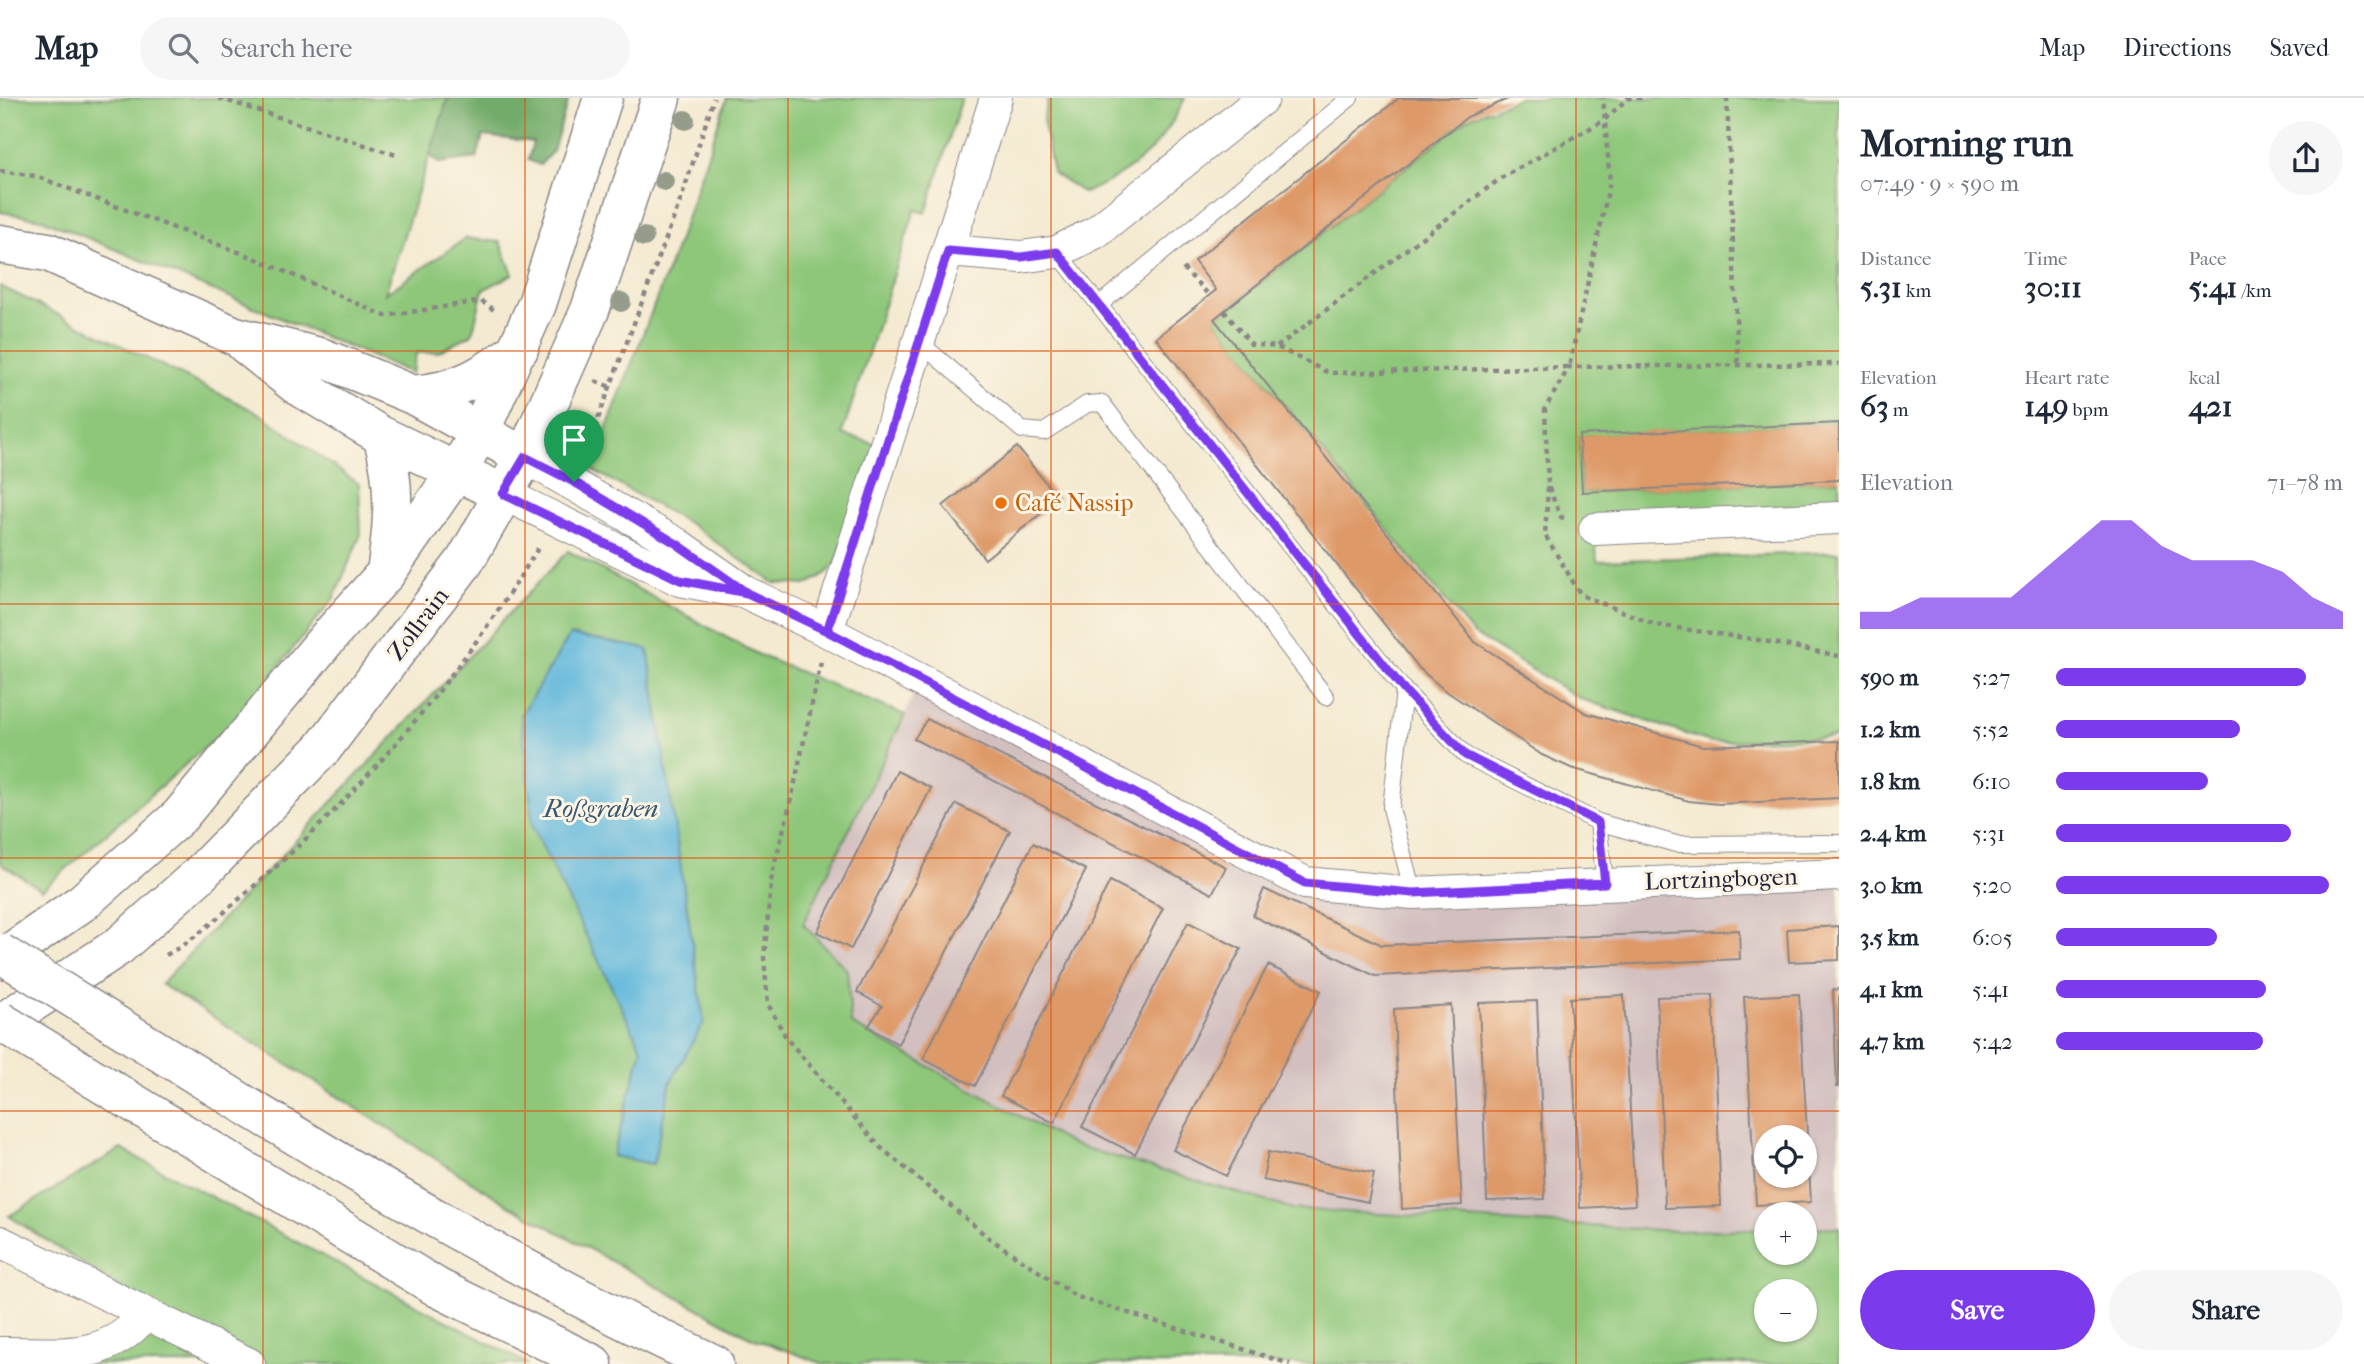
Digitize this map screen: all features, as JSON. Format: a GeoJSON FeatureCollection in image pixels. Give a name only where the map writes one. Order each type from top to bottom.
{"type":"FeatureCollection","features":[{"type":"Feature","properties":{"kind":"main road"},"geometry":{"type":"LineString","coordinates":[[0,960],[83,902],[180,816],[386,573],[457,471],[480,432],[519,349],[537,304],[603,98]]}},
{"type":"Feature","properties":{"kind":"main road","name":"Zollrain"},"geometry":{"type":"LineString","coordinates":[[0,1022],[119,946],[198,876],[323,748],[465,561],[525,457],[590,310],[661,98]]}},
{"type":"Feature","properties":{"kind":"main road"},"geometry":{"type":"LineString","coordinates":[[0,243],[48,252],[235,336],[323,358],[413,395],[525,457]]}},
{"type":"Feature","properties":{"kind":"main road"},"geometry":{"type":"LineString","coordinates":[[235,336],[295,384],[382,436],[503,494]]}},
{"type":"Feature","properties":{"kind":"main road"},"geometry":{"type":"LineString","coordinates":[[413,395],[443,392],[482,377],[519,349]]}},
{"type":"Feature","properties":{"kind":"main road"},"geometry":{"type":"LineString","coordinates":[[382,436],[392,476],[394,518],[386,573]]}},
{"type":"Feature","properties":{"kind":"main road"},"geometry":{"type":"LineString","coordinates":[[0,953],[350,1170],[599,1310],[714,1364]]}},
{"type":"Feature","properties":{"kind":"main road"},"geometry":{"type":"LineString","coordinates":[[0,1022],[438,1288],[593,1364]]}},
{"type":"Feature","properties":{"kind":"street"},"geometry":{"type":"LineString","coordinates":[[827,631],[996,98]]}},
{"type":"Feature","properties":{"kind":"street"},"geometry":{"type":"LineString","coordinates":[[948,251],[1021,257],[1057,252],[1096,232],[1263,98]]}},
{"type":"Feature","properties":{"kind":"street","name":"Lortzingbogen"},"geometry":{"type":"LineString","coordinates":[[525,457],[574,482],[677,544],[747,593],[827,631],[1305,883],[1413,893],[1839,875]]}},
{"type":"Feature","properties":{"kind":"street","name":"Lortzingbogen"},"geometry":{"type":"LineString","coordinates":[[503,494],[680,580],[747,593]]}},
{"type":"Feature","properties":{"kind":"street"},"geometry":{"type":"LineString","coordinates":[[1595,529],[1839,518]]}},
{"type":"Feature","properties":{"kind":"street"},"geometry":{"type":"LineString","coordinates":[[0,1242],[249,1364]]}},
{"type":"Feature","properties":{"kind":"street"},"geometry":{"type":"LineString","coordinates":[[0,1353],[82,1352],[109,1346],[128,1335],[145,1315]]}},
{"type":"Feature","properties":{"kind":"lane"},"geometry":{"type":"LineString","coordinates":[[1098,305],[1350,98]]}},
{"type":"Feature","properties":{"kind":"lane"},"geometry":{"type":"LineString","coordinates":[[1057,252],[1404,690],[1465,755],[1598,822],[1676,844],[1839,843]]}},
{"type":"Feature","properties":{"kind":"lane"},"geometry":{"type":"LineString","coordinates":[[919,342],[1022,430],[1044,432],[1087,404],[1102,403],[1325,697]]}},
{"type":"Feature","properties":{"kind":"lane"},"geometry":{"type":"LineString","coordinates":[[1404,690],[1391,808],[1413,893]]}},
{"type":"Feature","properties":{"kind":"lane"},"geometry":{"type":"LineString","coordinates":[[1598,822],[1605,883]]}},
{"type":"Feature","properties":{"kind":"path"},"geometry":{"type":"LineString","coordinates":[[219,98],[400,156]]}},
{"type":"Feature","properties":{"kind":"path"},"geometry":{"type":"LineString","coordinates":[[574,482],[682,196],[714,98]]}},
{"type":"Feature","properties":{"kind":"path"},"geometry":{"type":"LineString","coordinates":[[1602,98],[1610,182],[1569,367],[1545,410],[1548,486],[1545,536],[1581,594],[1656,625],[1759,640],[1839,656]]}},
{"type":"Feature","properties":{"kind":"path"},"geometry":{"type":"LineString","coordinates":[[1277,347],[1501,178],[1603,121],[1628,99],[1645,98]]}},
{"type":"Feature","properties":{"kind":"path"},"geometry":{"type":"LineString","coordinates":[[1727,98],[1738,365]]}},
{"type":"Feature","properties":{"kind":"path"},"geometry":{"type":"LineString","coordinates":[[0,171],[35,176],[257,259],[385,316],[481,301],[494,310]]}},
{"type":"Feature","properties":{"kind":"path"},"geometry":{"type":"LineString","coordinates":[[1166,251],[1209,295]]}},
{"type":"Feature","properties":{"kind":"path"},"geometry":{"type":"LineString","coordinates":[[488,323],[499,298]]}},
{"type":"Feature","properties":{"kind":"path"},"geometry":{"type":"LineString","coordinates":[[1224,311],[1251,344],[1277,347],[1329,373],[1839,364]]}},
{"type":"Feature","properties":{"kind":"path"},"geometry":{"type":"LineString","coordinates":[[1548,486],[1560,516],[1595,529]]}},
{"type":"Feature","properties":{"kind":"path"},"geometry":{"type":"LineString","coordinates":[[827,631],[790,805],[772,874],[764,957],[768,1004],[787,1039],[880,1147],[989,1238],[1077,1297],[1290,1364]]}},
{"type":"Feature","properties":{"kind":"shaded area"},"geometry":{"type":"Polygon","coordinates":[[[919,679],[1305,883],[1839,875],[1839,1227],[1817,1228],[1817,1202],[1754,1202],[1754,1229],[1678,1231],[1293,1209],[1071,1144],[850,1024],[847,970],[803,924],[905,715],[919,679]]]}},
{"type":"Feature","properties":{"kind":"green space"},"geometry":{"type":"Polygon","coordinates":[[[0,98],[448,98],[385,294],[466,238],[500,242],[513,274],[483,290],[472,334],[438,352],[416,353],[412,373],[42,219],[0,212],[0,98]]]}},
{"type":"Feature","properties":{"kind":"green space"},"geometry":{"type":"Polygon","coordinates":[[[448,98],[569,98],[553,151],[540,165],[528,160],[533,142],[483,136],[477,158],[438,163],[430,155],[448,98]]]}},
{"type":"Feature","properties":{"kind":"green space"},"geometry":{"type":"Polygon","coordinates":[[[727,98],[962,98],[926,213],[915,210],[842,434],[875,444],[836,563],[827,573],[806,585],[774,583],[690,524],[591,469],[675,251],[727,98]]]}},
{"type":"Feature","properties":{"kind":"green space"},"geometry":{"type":"Polygon","coordinates":[[[1049,98],[1185,98],[1167,131],[1145,156],[1118,176],[1084,193],[1053,173],[1043,119],[1049,98]]]}},
{"type":"Feature","properties":{"kind":"green space"},"geometry":{"type":"Polygon","coordinates":[[[1518,98],[1839,98],[1839,423],[1579,436],[1582,492],[1839,480],[1839,505],[1594,517],[1597,561],[1839,552],[1839,737],[1710,742],[1581,699],[1473,634],[1214,319],[1468,118],[1518,98]]]}},
{"type":"Feature","properties":{"kind":"green space"},"geometry":{"type":"Polygon","coordinates":[[[0,286],[259,413],[359,484],[361,534],[334,598],[234,722],[42,890],[0,863],[0,286]]]}},
{"type":"Feature","properties":{"kind":"green space"},"geometry":{"type":"Polygon","coordinates":[[[568,551],[759,655],[905,715],[803,924],[847,970],[851,1024],[1071,1144],[1293,1209],[1677,1231],[1754,1229],[1754,1265],[1817,1265],[1817,1228],[1839,1227],[1839,1364],[824,1364],[752,1338],[505,1203],[161,984],[568,551]],[[570,635],[642,1049],[613,1156],[653,1164],[671,1081],[704,1021],[648,650],[570,635]]]}},
{"type":"Feature","properties":{"kind":"green space"},"geometry":{"type":"Polygon","coordinates":[[[121,1149],[528,1364],[10,1364],[188,1332],[9,1216],[121,1149]]]}},
{"type":"Feature","properties":{"kind":"water","name":"Roßgraben"},"geometry":{"type":"Polygon","coordinates":[[[570,635],[648,649],[704,1022],[671,1081],[653,1164],[613,1156],[642,1049],[533,828],[521,715],[570,635]]]}},
{"type":"Feature","properties":{"kind":"building"},"geometry":{"type":"Polygon","coordinates":[[[1399,98],[1510,98],[1467,117],[1214,319],[1475,642],[1586,713],[1703,746],[1839,741],[1839,798],[1719,804],[1689,801],[1571,768],[1542,755],[1443,689],[1420,669],[1156,338],[1216,290],[1194,261],[1399,98]]]}},
{"type":"Feature","properties":{"kind":"building"},"geometry":{"type":"Polygon","coordinates":[[[1839,423],[1839,480],[1582,492],[1579,435],[1839,423]]]}},
{"type":"Feature","properties":{"kind":"building","name":"Café Nassip"},"geometry":{"type":"Polygon","coordinates":[[[1017,447],[1059,499],[985,559],[943,506],[1017,447]]]}},
{"type":"Feature","properties":{"kind":"building"},"geometry":{"type":"Polygon","coordinates":[[[927,719],[1226,867],[1212,894],[914,739],[927,719]]]}},
{"type":"Feature","properties":{"kind":"building"},"geometry":{"type":"Polygon","coordinates":[[[897,771],[931,788],[851,949],[817,932],[897,771]]]}},
{"type":"Feature","properties":{"kind":"building"},"geometry":{"type":"Polygon","coordinates":[[[956,804],[1010,831],[898,1044],[868,1027],[882,1006],[857,992],[956,804]]]}},
{"type":"Feature","properties":{"kind":"building"},"geometry":{"type":"Polygon","coordinates":[[[1033,843],[1086,870],[975,1086],[923,1059],[1033,843]]]}},
{"type":"Feature","properties":{"kind":"building"},"geometry":{"type":"Polygon","coordinates":[[[1110,881],[1163,908],[1054,1123],[1001,1096],[1110,881]]]}},
{"type":"Feature","properties":{"kind":"building"},"geometry":{"type":"Polygon","coordinates":[[[1264,889],[1382,945],[1739,930],[1740,959],[1375,976],[1253,916],[1264,889]]]}},
{"type":"Feature","properties":{"kind":"building"},"geometry":{"type":"Polygon","coordinates":[[[1188,922],[1241,949],[1135,1154],[1082,1127],[1188,922]]]}},
{"type":"Feature","properties":{"kind":"building"},"geometry":{"type":"Polygon","coordinates":[[[1839,926],[1839,960],[1789,962],[1787,929],[1839,926]]]}},
{"type":"Feature","properties":{"kind":"building"},"geometry":{"type":"Polygon","coordinates":[[[1268,965],[1321,991],[1226,1176],[1173,1150],[1268,965]]]}},
{"type":"Feature","properties":{"kind":"building"},"geometry":{"type":"Polygon","coordinates":[[[1839,989],[1839,1087],[1837,1087],[1833,990],[1839,989]]]}},
{"type":"Feature","properties":{"kind":"building"},"geometry":{"type":"Polygon","coordinates":[[[1799,994],[1807,1125],[1754,1125],[1754,1170],[1744,997],[1799,994]]]}},
{"type":"Feature","properties":{"kind":"building"},"geometry":{"type":"Polygon","coordinates":[[[1624,995],[1635,1205],[1580,1208],[1570,998],[1624,995]]]}},
{"type":"Feature","properties":{"kind":"building"},"geometry":{"type":"Polygon","coordinates":[[[1713,995],[1721,1206],[1665,1208],[1657,997],[1713,995]]]}},
{"type":"Feature","properties":{"kind":"building"},"geometry":{"type":"Polygon","coordinates":[[[1537,1001],[1545,1199],[1487,1201],[1479,1003],[1537,1001]]]}},
{"type":"Feature","properties":{"kind":"building"},"geometry":{"type":"Polygon","coordinates":[[[1451,1005],[1462,1205],[1402,1209],[1394,1009],[1451,1005]]]}},
{"type":"Feature","properties":{"kind":"building"},"geometry":{"type":"Polygon","coordinates":[[[1268,1152],[1374,1173],[1368,1202],[1263,1180],[1268,1152]]]}},
{"type":"Feature","properties":{"kind":"building"},"geometry":{"type":"Polygon","coordinates":[[[1755,1188],[1810,1188],[1811,1202],[1756,1202],[1755,1188]]]}},
{"type":"Feature","properties":{"kind":"place","name":"Café Nassip"},"geometry":{"type":"Point","coordinates":[1001,503]}},
{"type":"Feature","properties":{"kind":"route"},"geometry":{"type":"LineString","coordinates":[[574,482],[525,457],[503,494],[680,580],[747,593],[827,631],[1305,883],[1413,893],[1605,883],[1598,822],[1465,755],[1404,690],[1057,252],[1021,257],[948,251],[827,631],[747,593],[677,544],[574,482]]}}]}
